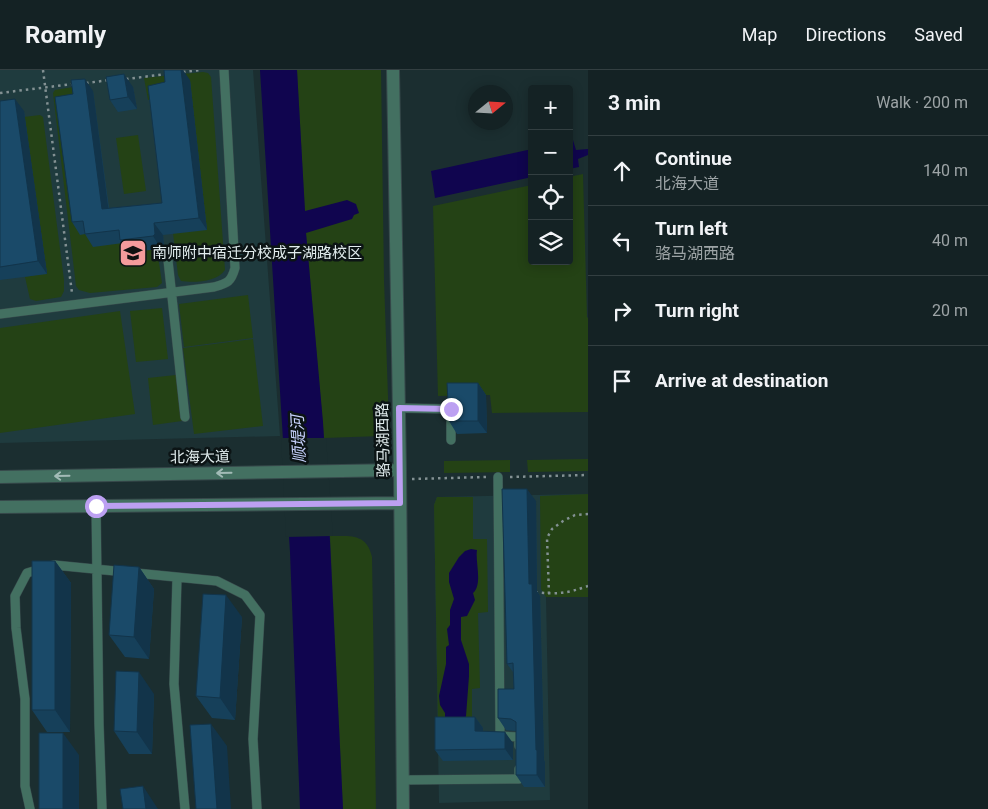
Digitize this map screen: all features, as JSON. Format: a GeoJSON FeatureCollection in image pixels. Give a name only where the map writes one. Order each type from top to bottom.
{"type":"FeatureCollection","features":[{"type":"Feature","properties":{"kind":"street","name":"骆马湖西路"},"geometry":{"type":"LineString","coordinates":[[393,70],[400,470],[403,809]]}},
{"type":"Feature","properties":{"kind":"street","name":"北海大道"},"geometry":{"type":"LineString","coordinates":[[0,477],[400,470]]}},
{"type":"Feature","properties":{"kind":"street"},"geometry":{"type":"LineString","coordinates":[[0,507],[400,503]]}},
{"type":"Feature","properties":{"kind":"lane"},"geometry":{"type":"LineString","coordinates":[[0,314],[214,287],[232,280],[236,268],[224,70]]}},
{"type":"Feature","properties":{"kind":"lane"},"geometry":{"type":"LineString","coordinates":[[167,251],[185,417]]}},
{"type":"Feature","properties":{"kind":"lane"},"geometry":{"type":"LineString","coordinates":[[399,408],[451,409],[451,440]]}},
{"type":"Feature","properties":{"kind":"lane"},"geometry":{"type":"LineString","coordinates":[[402,780],[519,779],[519,736],[500,736],[498,477]]}},
{"type":"Feature","properties":{"kind":"lane"},"geometry":{"type":"LineString","coordinates":[[96,506],[98,724],[102,809]]}},
{"type":"Feature","properties":{"kind":"lane"},"geometry":{"type":"LineString","coordinates":[[30,809],[25,786],[25,699],[16,628],[15,596],[27,573],[54,565],[96,571],[216,581],[245,595],[260,615],[253,738],[257,809]]}},
{"type":"Feature","properties":{"kind":"lane"},"geometry":{"type":"LineString","coordinates":[[177,578],[174,684],[185,809]]}},
{"type":"Feature","properties":{"kind":"path"},"geometry":{"type":"LineString","coordinates":[[43,70],[73,304]]}},
{"type":"Feature","properties":{"kind":"path"},"geometry":{"type":"LineString","coordinates":[[182,72],[201,70]]}},
{"type":"Feature","properties":{"kind":"path"},"geometry":{"type":"LineString","coordinates":[[124,79],[172,73]]}},
{"type":"Feature","properties":{"kind":"path"},"geometry":{"type":"LineString","coordinates":[[84,83],[114,80]]}},
{"type":"Feature","properties":{"kind":"path"},"geometry":{"type":"LineString","coordinates":[[0,92],[75,84]]}},
{"type":"Feature","properties":{"kind":"path"},"geometry":{"type":"LineString","coordinates":[[549,594],[547,538],[552,529],[563,521],[575,515],[588,514]]}},
{"type":"Feature","properties":{"kind":"path"},"geometry":{"type":"LineString","coordinates":[[527,592],[567,593],[588,586]]}},
{"type":"Feature","properties":{"kind":"shaded area","name":"南师附中宿迁分校成子湖路校区"},"geometry":{"type":"Polygon","coordinates":[[[0,70],[253,70],[280,436],[0,443],[0,70]]]}},
{"type":"Feature","properties":{"kind":"shaded area"},"geometry":{"type":"Polygon","coordinates":[[[588,494],[588,597],[546,597],[550,800],[439,803],[434,505],[437,497],[588,494]]]}},
{"type":"Feature","properties":{"kind":"green space"},"geometry":{"type":"Polygon","coordinates":[[[297,70],[381,70],[384,280],[389,426],[387,432],[381,436],[324,438],[306,233],[297,70]]]}},
{"type":"Feature","properties":{"kind":"green space"},"geometry":{"type":"Polygon","coordinates":[[[208,73],[211,77],[225,270],[217,277],[211,279],[199,282],[186,282],[181,281],[178,275],[157,98],[148,100],[144,78],[208,73]]]}},
{"type":"Feature","properties":{"kind":"green space"},"geometry":{"type":"Polygon","coordinates":[[[73,87],[80,234],[126,229],[129,252],[157,249],[162,283],[157,287],[90,293],[79,290],[76,286],[53,93],[55,90],[73,87]]]}},
{"type":"Feature","properties":{"kind":"green space"},"geometry":{"type":"Polygon","coordinates":[[[40,115],[43,117],[64,291],[61,297],[36,301],[30,299],[25,277],[47,273],[24,117],[40,115]]]}},
{"type":"Feature","properties":{"kind":"green space"},"geometry":{"type":"Polygon","coordinates":[[[138,135],[146,191],[124,194],[116,138],[138,135]]]}},
{"type":"Feature","properties":{"kind":"green space"},"geometry":{"type":"Polygon","coordinates":[[[583,174],[588,318],[588,412],[492,413],[490,395],[438,396],[433,206],[528,186],[528,265],[573,265],[573,176],[583,174]]]}},
{"type":"Feature","properties":{"kind":"green space"},"geometry":{"type":"Polygon","coordinates":[[[248,295],[253,338],[184,347],[179,304],[248,295]]]}},
{"type":"Feature","properties":{"kind":"green space"},"geometry":{"type":"Polygon","coordinates":[[[162,308],[168,359],[136,362],[130,311],[162,308]]]}},
{"type":"Feature","properties":{"kind":"green space"},"geometry":{"type":"Polygon","coordinates":[[[120,311],[135,414],[0,433],[0,328],[120,311]]]}},
{"type":"Feature","properties":{"kind":"green space"},"geometry":{"type":"Polygon","coordinates":[[[253,339],[263,426],[194,434],[183,348],[253,339]]]}},
{"type":"Feature","properties":{"kind":"green space"},"geometry":{"type":"Polygon","coordinates":[[[176,375],[182,421],[153,425],[148,378],[176,375]]]}},
{"type":"Feature","properties":{"kind":"green space"},"geometry":{"type":"Polygon","coordinates":[[[588,459],[588,471],[528,472],[527,460],[588,459]]]}},
{"type":"Feature","properties":{"kind":"green space"},"geometry":{"type":"Polygon","coordinates":[[[510,460],[510,472],[444,473],[444,461],[510,460]]]}},
{"type":"Feature","properties":{"kind":"green space"},"geometry":{"type":"Polygon","coordinates":[[[588,494],[588,597],[546,597],[541,589],[540,496],[588,494]]]}},
{"type":"Feature","properties":{"kind":"green space"},"geometry":{"type":"Polygon","coordinates":[[[437,497],[473,497],[473,539],[487,539],[488,612],[478,613],[480,688],[472,689],[472,726],[438,727],[434,505],[437,497]]]}},
{"type":"Feature","properties":{"kind":"green space"},"geometry":{"type":"Polygon","coordinates":[[[330,536],[357,537],[370,549],[372,557],[376,809],[343,809],[330,536]]]}},
{"type":"Feature","properties":{"kind":"water","name":"顺堤河"},"geometry":{"type":"Polygon","coordinates":[[[260,70],[297,70],[305,211],[347,200],[356,204],[359,213],[354,215],[352,219],[306,233],[323,422],[343,809],[300,809],[290,552],[260,70]]]}},
{"type":"Feature","properties":{"kind":"water"},"geometry":{"type":"Polygon","coordinates":[[[573,140],[576,150],[588,149],[588,155],[578,159],[579,167],[573,168],[573,140]]]}},
{"type":"Feature","properties":{"kind":"water"},"geometry":{"type":"Polygon","coordinates":[[[528,150],[528,178],[435,198],[431,171],[528,150]]]}},
{"type":"Feature","properties":{"kind":"water"},"geometry":{"type":"Polygon","coordinates":[[[477,550],[478,584],[473,593],[475,600],[467,616],[461,617],[461,640],[469,664],[466,716],[463,722],[445,718],[439,696],[446,664],[446,647],[449,645],[447,629],[450,625],[450,610],[454,599],[449,582],[449,573],[459,557],[465,551],[477,550]]]}},
{"type":"Feature","properties":{"kind":"pier"},"geometry":{"type":"Polygon","coordinates":[[[281,438],[326,438],[333,536],[286,537],[281,438]]]}},
{"type":"Feature","properties":{"kind":"building"},"geometry":{"type":"Polygon","coordinates":[[[164,70],[181,70],[199,218],[154,223],[155,234],[153,236],[120,240],[119,230],[85,234],[83,221],[72,222],[55,97],[73,94],[71,80],[85,79],[102,209],[162,203],[148,86],[165,82],[164,70]]]}},
{"type":"Feature","properties":{"kind":"building"},"geometry":{"type":"Polygon","coordinates":[[[124,74],[128,97],[110,100],[106,77],[124,74]]]}},
{"type":"Feature","properties":{"kind":"building"},"geometry":{"type":"Polygon","coordinates":[[[15,99],[38,261],[0,267],[0,101],[15,99]]]}},
{"type":"Feature","properties":{"kind":"building"},"geometry":{"type":"Polygon","coordinates":[[[447,383],[478,383],[478,421],[449,421],[447,383]]]}},
{"type":"Feature","properties":{"kind":"building"},"geometry":{"type":"Polygon","coordinates":[[[502,489],[527,489],[529,584],[532,584],[537,775],[516,775],[516,722],[511,719],[498,718],[498,689],[514,689],[513,663],[507,664],[502,489]]]}},
{"type":"Feature","properties":{"kind":"building"},"geometry":{"type":"Polygon","coordinates":[[[32,561],[55,561],[55,710],[32,710],[32,561]]]}},
{"type":"Feature","properties":{"kind":"building"},"geometry":{"type":"Polygon","coordinates":[[[114,565],[139,567],[134,637],[109,635],[114,565]]]}},
{"type":"Feature","properties":{"kind":"building"},"geometry":{"type":"Polygon","coordinates":[[[203,594],[226,595],[220,698],[196,696],[203,594]]]}},
{"type":"Feature","properties":{"kind":"building"},"geometry":{"type":"Polygon","coordinates":[[[116,671],[139,672],[137,732],[114,731],[116,671]]]}},
{"type":"Feature","properties":{"kind":"building"},"geometry":{"type":"Polygon","coordinates":[[[435,717],[475,717],[475,731],[505,732],[505,749],[435,750],[435,717]]]}},
{"type":"Feature","properties":{"kind":"building"},"geometry":{"type":"Polygon","coordinates":[[[211,724],[217,809],[196,809],[190,725],[211,724]]]}},
{"type":"Feature","properties":{"kind":"building"},"geometry":{"type":"Polygon","coordinates":[[[39,733],[63,733],[63,809],[39,809],[39,733]]]}},
{"type":"Feature","properties":{"kind":"building"},"geometry":{"type":"Polygon","coordinates":[[[143,786],[146,809],[123,809],[120,789],[143,786]]]}},
{"type":"Feature","properties":{"kind":"place","name":"南师附中宿迁分校成子湖路校区"},"geometry":{"type":"Point","coordinates":[133,253]}},
{"type":"Feature","properties":{"kind":"route"},"geometry":{"type":"LineString","coordinates":[[96,506],[400,503],[399,408],[451,409]]}}]}
